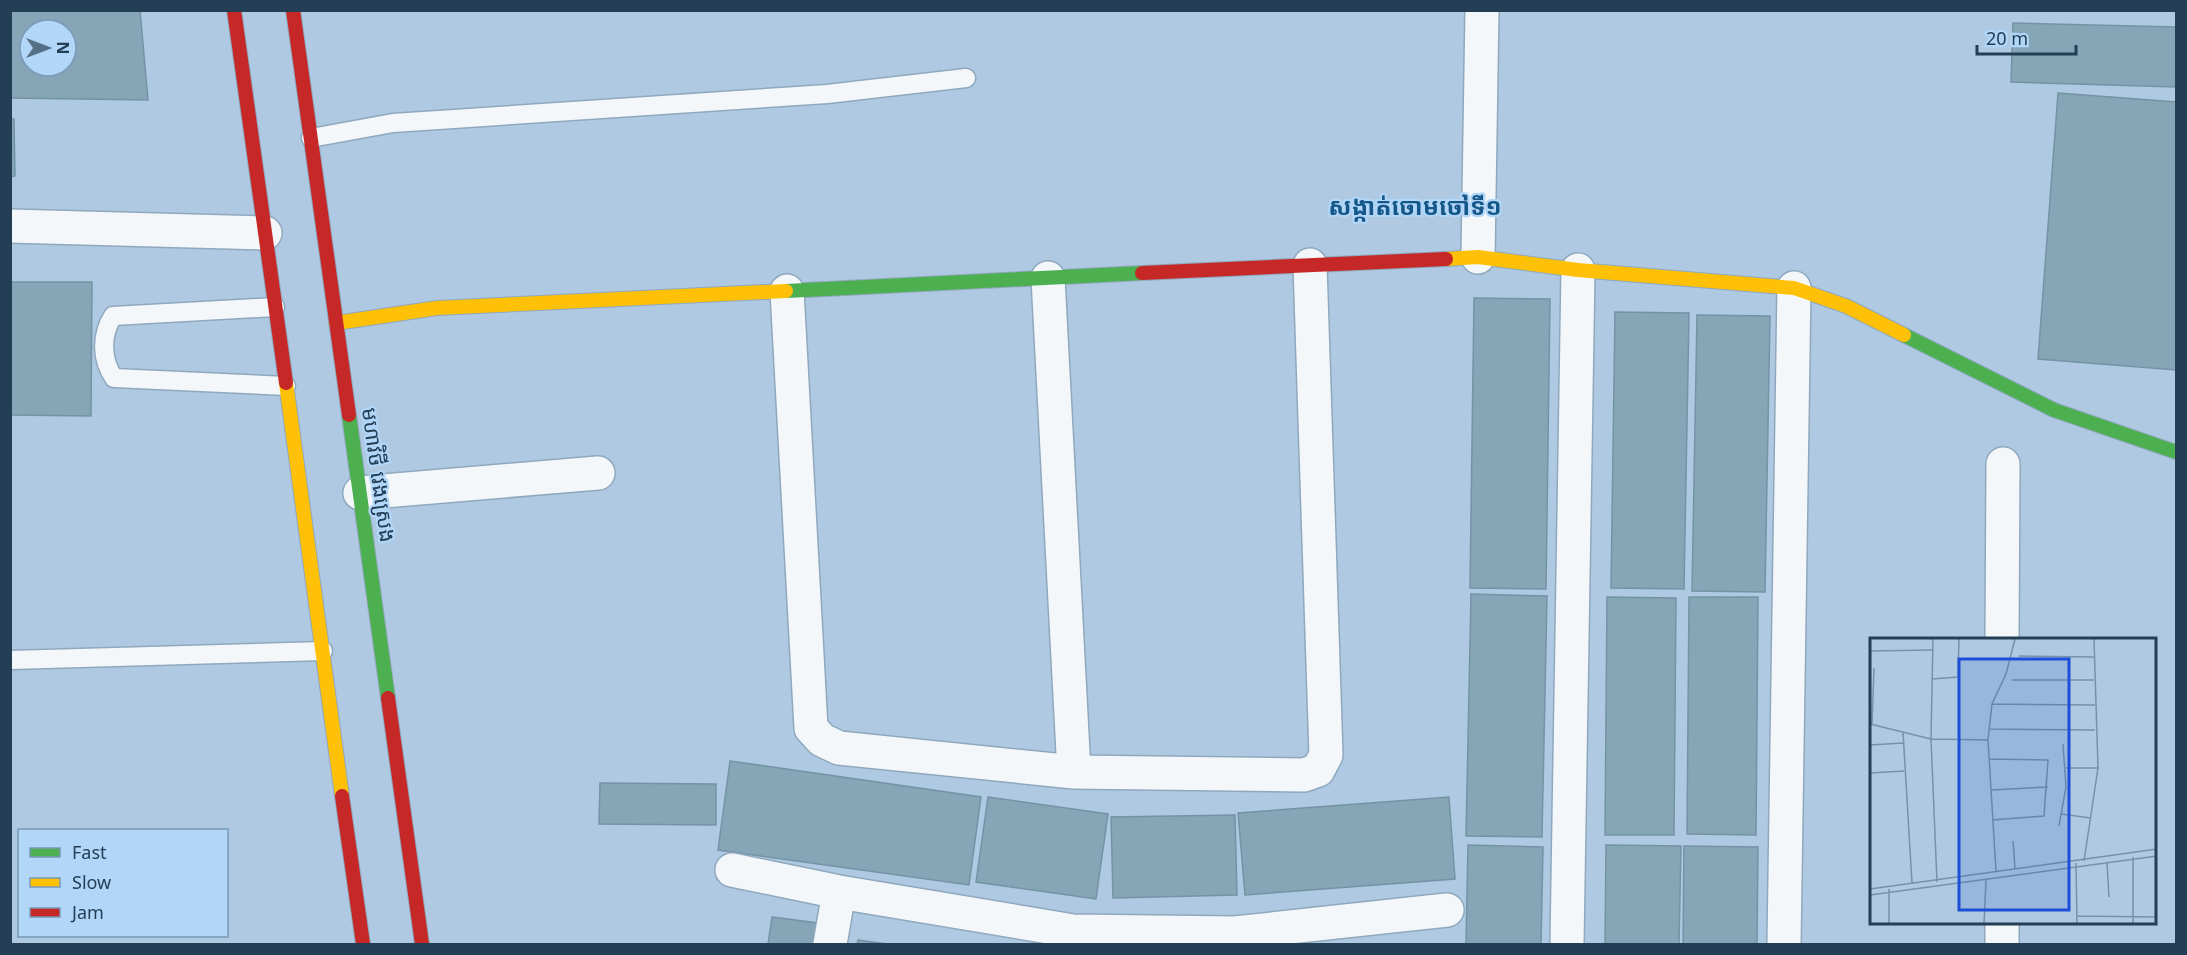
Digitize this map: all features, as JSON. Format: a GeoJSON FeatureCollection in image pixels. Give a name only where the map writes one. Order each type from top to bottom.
{"type":"FeatureCollection","features":[{"type":"Feature","properties":{"kind":"main road"},"geometry":{"type":"LineString","coordinates":[[234,10],[363,945]]}},
{"type":"Feature","properties":{"kind":"main road","name":"មហាវិថី វេងស្រេង"},"geometry":{"type":"LineString","coordinates":[[293,10],[422,945]]}},
{"type":"Feature","properties":{"kind":"main road"},"geometry":{"type":"LineString","coordinates":[[336,323],[437,308],[1478,257],[1578,270],[1794,288],[1845,306],[2054,410],[2176,452]]}},
{"type":"Feature","properties":{"kind":"street"},"geometry":{"type":"LineString","coordinates":[[1478,257],[1482,10]]}},
{"type":"Feature","properties":{"kind":"street"},"geometry":{"type":"LineString","coordinates":[[10,226],[266,233]]}},
{"type":"Feature","properties":{"kind":"street"},"geometry":{"type":"LineString","coordinates":[[787,291],[811,728],[822,740],[839,748],[1074,772],[1304,775],[1318,770],[1326,755],[1310,265]]}},
{"type":"Feature","properties":{"kind":"street"},"geometry":{"type":"LineString","coordinates":[[1567,945],[1578,270]]}},
{"type":"Feature","properties":{"kind":"street"},"geometry":{"type":"LineString","coordinates":[[1048,278],[1074,772]]}},
{"type":"Feature","properties":{"kind":"street"},"geometry":{"type":"LineString","coordinates":[[1784,945],[1794,288]]}},
{"type":"Feature","properties":{"kind":"street"},"geometry":{"type":"LineString","coordinates":[[2002,638],[2003,464]]}},
{"type":"Feature","properties":{"kind":"street"},"geometry":{"type":"LineString","coordinates":[[360,493],[598,473]]}},
{"type":"Feature","properties":{"kind":"street"},"geometry":{"type":"LineString","coordinates":[[732,870],[839,892],[1073,931],[1235,939],[1448,910]]}},
{"type":"Feature","properties":{"kind":"street"},"geometry":{"type":"LineString","coordinates":[[830,945],[839,892]]}},
{"type":"Feature","properties":{"kind":"street"},"geometry":{"type":"LineString","coordinates":[[2002,925],[2002,945]]}},
{"type":"Feature","properties":{"kind":"lane"},"geometry":{"type":"LineString","coordinates":[[311,138],[393,123],[827,94],[966,78]]}},
{"type":"Feature","properties":{"kind":"lane"},"geometry":{"type":"LineString","coordinates":[[275,308],[113,316],[105,329],[105,364],[114,378],[286,386]]}},
{"type":"Feature","properties":{"kind":"lane"},"geometry":{"type":"LineString","coordinates":[[10,660],[323,651]]}},
{"type":"Feature","properties":{"kind":"building"},"geometry":{"type":"Polygon","coordinates":[[[10,10],[140,10],[148,100],[10,98],[10,10]]]}},
{"type":"Feature","properties":{"kind":"building"},"geometry":{"type":"Polygon","coordinates":[[[2013,23],[2176,27],[2176,87],[2011,82],[2013,23]]]}},
{"type":"Feature","properties":{"kind":"building"},"geometry":{"type":"Polygon","coordinates":[[[2058,93],[2176,102],[2176,370],[2038,359],[2058,93]]]}},
{"type":"Feature","properties":{"kind":"building"},"geometry":{"type":"Polygon","coordinates":[[[10,119],[14,119],[15,176],[10,177],[10,119]]]}},
{"type":"Feature","properties":{"kind":"building"},"geometry":{"type":"Polygon","coordinates":[[[10,282],[92,282],[91,416],[10,415],[10,282]]]}},
{"type":"Feature","properties":{"kind":"building"},"geometry":{"type":"Polygon","coordinates":[[[1474,298],[1550,299],[1546,589],[1470,588],[1474,298]]]}},
{"type":"Feature","properties":{"kind":"building"},"geometry":{"type":"Polygon","coordinates":[[[1615,312],[1689,313],[1684,589],[1611,588],[1615,312]]]}},
{"type":"Feature","properties":{"kind":"building"},"geometry":{"type":"Polygon","coordinates":[[[1697,315],[1770,316],[1765,592],[1692,591],[1697,315]]]}},
{"type":"Feature","properties":{"kind":"building"},"geometry":{"type":"Polygon","coordinates":[[[1471,594],[1547,596],[1542,837],[1466,836],[1471,594]]]}},
{"type":"Feature","properties":{"kind":"building"},"geometry":{"type":"Polygon","coordinates":[[[1607,597],[1676,598],[1674,835],[1605,835],[1607,597]]]}},
{"type":"Feature","properties":{"kind":"building"},"geometry":{"type":"Polygon","coordinates":[[[1689,597],[1758,597],[1756,835],[1687,834],[1689,597]]]}},
{"type":"Feature","properties":{"kind":"building"},"geometry":{"type":"Polygon","coordinates":[[[730,761],[981,797],[969,885],[718,850],[730,761]]]}},
{"type":"Feature","properties":{"kind":"building"},"geometry":{"type":"Polygon","coordinates":[[[600,783],[716,784],[716,825],[599,824],[600,783]]]}},
{"type":"Feature","properties":{"kind":"building"},"geometry":{"type":"Polygon","coordinates":[[[988,797],[1108,814],[1096,899],[976,882],[988,797]]]}},
{"type":"Feature","properties":{"kind":"building"},"geometry":{"type":"Polygon","coordinates":[[[1449,797],[1455,879],[1245,895],[1238,813],[1449,797]]]}},
{"type":"Feature","properties":{"kind":"building"},"geometry":{"type":"Polygon","coordinates":[[[1235,815],[1237,895],[1113,898],[1111,817],[1235,815]]]}},
{"type":"Feature","properties":{"kind":"building"},"geometry":{"type":"Polygon","coordinates":[[[1468,845],[1543,847],[1541,944],[1466,944],[1468,845]]]}},
{"type":"Feature","properties":{"kind":"building"},"geometry":{"type":"Polygon","coordinates":[[[1606,845],[1681,846],[1679,944],[1605,944],[1606,845]]]}},
{"type":"Feature","properties":{"kind":"building"},"geometry":{"type":"Polygon","coordinates":[[[1684,846],[1758,847],[1757,944],[1683,944],[1684,846]]]}},
{"type":"Feature","properties":{"kind":"building"},"geometry":{"type":"Polygon","coordinates":[[[772,917],[818,923],[815,944],[768,944],[772,917]]]}},
{"type":"Feature","properties":{"kind":"building"},"geometry":{"type":"Polygon","coordinates":[[[858,940],[887,944],[857,944],[858,940]]]}},
{"type":"Feature","properties":{"kind":"traffic: fast"},"geometry":{"type":"LineString","coordinates":[[786,291],[1142,273]]}},
{"type":"Feature","properties":{"kind":"traffic: fast"},"geometry":{"type":"LineString","coordinates":[[1904,335],[2054,410],[2176,452]]}},
{"type":"Feature","properties":{"kind":"traffic: fast"},"geometry":{"type":"LineString","coordinates":[[349,415],[388,698]]}},
{"type":"Feature","properties":{"kind":"traffic: slow"},"geometry":{"type":"LineString","coordinates":[[1446,259],[1478,257],[1578,270],[1794,288],[1846,306],[1904,335]]}},
{"type":"Feature","properties":{"kind":"traffic: slow"},"geometry":{"type":"LineString","coordinates":[[336,323],[437,308],[786,291]]}},
{"type":"Feature","properties":{"kind":"traffic: slow"},"geometry":{"type":"LineString","coordinates":[[286,383],[342,796]]}},
{"type":"Feature","properties":{"kind":"traffic: jam"},"geometry":{"type":"LineString","coordinates":[[234,10],[286,383]]}},
{"type":"Feature","properties":{"kind":"traffic: jam"},"geometry":{"type":"LineString","coordinates":[[293,10],[349,415]]}},
{"type":"Feature","properties":{"kind":"traffic: jam"},"geometry":{"type":"LineString","coordinates":[[1142,273],[1446,259]]}},
{"type":"Feature","properties":{"kind":"traffic: jam"},"geometry":{"type":"LineString","coordinates":[[388,698],[422,944]]}},
{"type":"Feature","properties":{"kind":"traffic: jam"},"geometry":{"type":"LineString","coordinates":[[342,796],[363,944]]}},
{"type":"Feature","properties":{"kind":"district","name":"សង្កាត់ចោមចៅទី១"},"geometry":{"type":"Point","coordinates":[1415,207]}}]}
